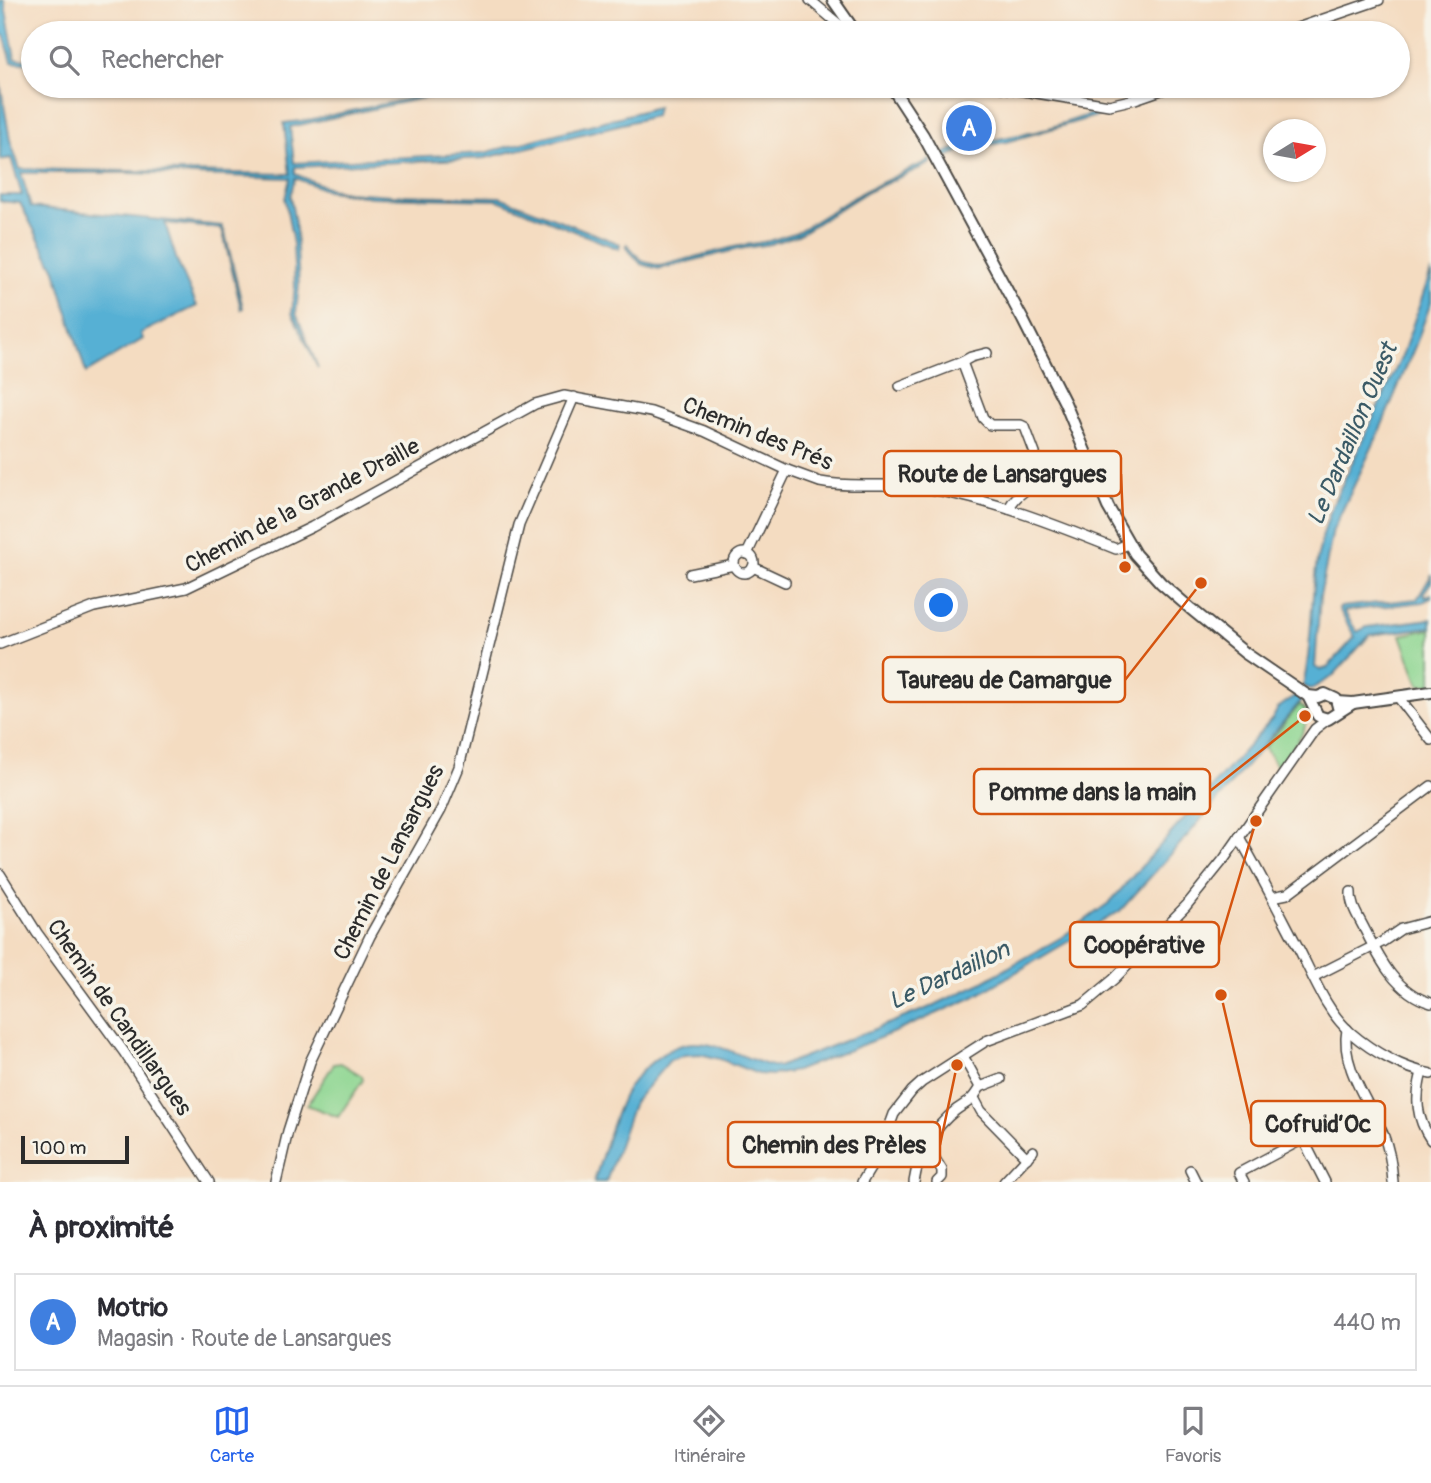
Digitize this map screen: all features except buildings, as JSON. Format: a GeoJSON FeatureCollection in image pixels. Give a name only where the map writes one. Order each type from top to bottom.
{"type":"FeatureCollection","features":[{"type":"Feature","properties":{"kind":"main road"},"geometry":{"type":"LineString","coordinates":[[833,0],[848,21]]}},
{"type":"Feature","properties":{"kind":"main road"},"geometry":{"type":"LineString","coordinates":[[899,98],[923,135],[1023,320],[1065,403],[1108,507],[1128,544],[1144,566],[1245,653],[1323,707],[1431,692]]}},
{"type":"Feature","properties":{"kind":"street"},"geometry":{"type":"LineString","coordinates":[[810,0],[835,21]]}},
{"type":"Feature","properties":{"kind":"street"},"geometry":{"type":"LineString","coordinates":[[1318,21],[1379,0]]}},
{"type":"Feature","properties":{"kind":"street"},"geometry":{"type":"LineString","coordinates":[[1067,98],[1109,105],[1138,98]]}},
{"type":"Feature","properties":{"kind":"street"},"geometry":{"type":"LineString","coordinates":[[900,386],[987,353]]}},
{"type":"Feature","properties":{"kind":"street"},"geometry":{"type":"LineString","coordinates":[[962,362],[985,421],[990,425],[1025,427],[1042,468],[1040,478],[1016,497],[1009,509]]}},
{"type":"Feature","properties":{"kind":"street","name":"Chemin de la Grande Draille"},"geometry":{"type":"LineString","coordinates":[[0,644],[94,607],[187,588],[312,527],[535,404],[564,396],[574,397]]}},
{"type":"Feature","properties":{"kind":"street","name":"Chemin des Prés"},"geometry":{"type":"LineString","coordinates":[[574,397],[651,412],[787,470],[835,485],[924,487],[1009,509],[1116,549],[1128,544]]}},
{"type":"Feature","properties":{"kind":"street","name":"Chemin de Lansargues"},"geometry":{"type":"LineString","coordinates":[[276,1182],[288,1131],[310,1062],[370,936],[441,810],[459,767],[519,526],[574,397]]}},
{"type":"Feature","properties":{"kind":"street"},"geometry":{"type":"LineString","coordinates":[[747,554],[787,470]]}},
{"type":"Feature","properties":{"kind":"street"},"geometry":{"type":"LineString","coordinates":[[747,554],[752,558],[753,567],[749,572],[743,573],[734,565],[736,556],[747,554]]}},
{"type":"Feature","properties":{"kind":"street"},"geometry":{"type":"LineString","coordinates":[[690,574],[734,565]]}},
{"type":"Feature","properties":{"kind":"street"},"geometry":{"type":"LineString","coordinates":[[753,567],[785,582]]}},
{"type":"Feature","properties":{"kind":"street"},"geometry":{"type":"LineString","coordinates":[[1407,708],[1411,695]]}},
{"type":"Feature","properties":{"kind":"street"},"geometry":{"type":"LineString","coordinates":[[1398,697],[1431,740]]}},
{"type":"Feature","properties":{"kind":"street"},"geometry":{"type":"LineString","coordinates":[[862,1182],[880,1152],[894,1114],[922,1082],[986,1041],[1083,1005],[1097,995],[1186,906],[1239,837],[1315,729],[1323,707]]}},
{"type":"Feature","properties":{"kind":"street"},"geometry":{"type":"LineString","coordinates":[[1272,897],[1287,894],[1431,786]]}},
{"type":"Feature","properties":{"kind":"street"},"geometry":{"type":"LineString","coordinates":[[1239,837],[1337,1017],[1347,1029],[1382,1055],[1426,1073],[1417,1095],[1418,1111],[1431,1140]]}},
{"type":"Feature","properties":{"kind":"street","name":"Chemin de Candillargues"},"geometry":{"type":"LineString","coordinates":[[0,874],[37,933],[124,1052],[209,1182]]}},
{"type":"Feature","properties":{"kind":"street"},"geometry":{"type":"LineString","coordinates":[[1351,892],[1352,905],[1383,964],[1399,984],[1431,1003]]}},
{"type":"Feature","properties":{"kind":"street"},"geometry":{"type":"LineString","coordinates":[[1313,977],[1373,947],[1401,929],[1431,920]]}},
{"type":"Feature","properties":{"kind":"street"},"geometry":{"type":"LineString","coordinates":[[1347,1029],[1346,1049],[1353,1072],[1384,1138],[1393,1182]]}},
{"type":"Feature","properties":{"kind":"street"},"geometry":{"type":"LineString","coordinates":[[1346,1049],[1357,1037]]}},
{"type":"Feature","properties":{"kind":"street"},"geometry":{"type":"LineString","coordinates":[[963,1056],[980,1087]]}},
{"type":"Feature","properties":{"kind":"street"},"geometry":{"type":"LineString","coordinates":[[914,1182],[917,1166],[926,1146],[947,1119],[974,1098],[980,1087],[1001,1079]]}},
{"type":"Feature","properties":{"kind":"street"},"geometry":{"type":"LineString","coordinates":[[974,1098],[981,1111],[1030,1155],[1004,1182]]}},
{"type":"Feature","properties":{"kind":"street"},"geometry":{"type":"LineString","coordinates":[[1244,1182],[1239,1173],[1303,1139],[1325,1182]]}},
{"type":"Feature","properties":{"kind":"street"},"geometry":{"type":"LineString","coordinates":[[926,1146],[943,1172],[937,1182]]}},
{"type":"Feature","properties":{"kind":"street"},"geometry":{"type":"LineString","coordinates":[[1190,1170],[1196,1182]]}},
{"type":"Feature","properties":{"kind":"green space"},"geometry":{"type":"Polygon","coordinates":[[[1431,629],[1431,685],[1419,685],[1401,635],[1431,629]]]}},
{"type":"Feature","properties":{"kind":"green space"},"geometry":{"type":"Polygon","coordinates":[[[1300,704],[1308,713],[1307,721],[1301,736],[1278,769],[1264,748],[1300,704]]]}},
{"type":"Feature","properties":{"kind":"green space"},"geometry":{"type":"Polygon","coordinates":[[[341,1063],[362,1076],[363,1080],[338,1117],[307,1105],[334,1064],[341,1063]]]}},
{"type":"Feature","properties":{"kind":"water"},"geometry":{"type":"Polygon","coordinates":[[[0,0],[4,0],[15,58],[21,59],[21,63],[12,62],[4,35],[0,35],[0,0]]]}},
{"type":"Feature","properties":{"kind":"water"},"geometry":{"type":"Polygon","coordinates":[[[0,82],[10,140],[20,169],[290,174],[284,123],[412,98],[423,98],[290,127],[294,163],[484,153],[657,107],[655,116],[485,158],[295,167],[295,174],[331,189],[347,192],[500,197],[620,244],[619,249],[498,200],[372,197],[328,191],[295,178],[290,196],[296,229],[299,286],[296,313],[318,368],[292,313],[295,286],[293,244],[285,199],[290,178],[21,173],[31,207],[222,226],[225,233],[243,308],[241,309],[222,229],[165,223],[177,261],[197,306],[141,333],[143,339],[86,373],[55,270],[20,203],[0,201],[0,195],[22,195],[11,158],[0,160],[0,82]]]}},
{"type":"Feature","properties":{"kind":"water"},"geometry":{"type":"Polygon","coordinates":[[[1100,111],[1107,113],[1006,142],[965,149],[942,159],[940,155],[962,146],[1039,131],[1100,111]]]}},
{"type":"Feature","properties":{"kind":"water"},"geometry":{"type":"Polygon","coordinates":[[[930,160],[931,163],[865,193],[798,235],[770,244],[659,269],[641,264],[626,247],[627,244],[642,261],[660,266],[769,241],[797,232],[864,191],[930,160]]]}},
{"type":"Feature","properties":{"kind":"water"},"geometry":{"type":"Polygon","coordinates":[[[1431,271],[1431,302],[1416,344],[1377,437],[1333,530],[1320,596],[1315,667],[1320,670],[1327,668],[1355,637],[1339,609],[1341,607],[1417,599],[1431,576],[1431,582],[1423,594],[1425,597],[1431,594],[1431,598],[1423,602],[1344,611],[1357,632],[1367,627],[1431,619],[1431,627],[1370,635],[1332,677],[1311,689],[1303,686],[1319,549],[1332,506],[1402,356],[1431,271]]]}},
{"type":"Feature","properties":{"kind":"water"},"geometry":{"type":"Polygon","coordinates":[[[1296,695],[1302,700],[1120,911],[972,998],[796,1071],[758,1074],[700,1054],[670,1060],[634,1102],[606,1182],[594,1182],[624,1095],[636,1077],[664,1053],[685,1044],[706,1044],[778,1067],[928,1008],[979,984],[1062,937],[1110,902],[1273,718],[1278,708],[1296,695]]]}},
{"type":"Feature","properties":{"kind":"place","name":"Motrio"},"geometry":{"type":"Point","coordinates":[969,128]}},
{"type":"Feature","properties":{"kind":"place","name":"Route de Lansargues"},"geometry":{"type":"Point","coordinates":[1125,567]}},
{"type":"Feature","properties":{"kind":"place","name":"Taureau de Camargue"},"geometry":{"type":"Point","coordinates":[1201,583]}},
{"type":"Feature","properties":{"kind":"place","name":"Pomme dans la main"},"geometry":{"type":"Point","coordinates":[1305,716]}},
{"type":"Feature","properties":{"kind":"place","name":"Coopérative"},"geometry":{"type":"Point","coordinates":[1256,821]}},
{"type":"Feature","properties":{"kind":"place","name":"Cofruid’Oc"},"geometry":{"type":"Point","coordinates":[1221,995]}},
{"type":"Feature","properties":{"kind":"place","name":"Chemin des Prèles"},"geometry":{"type":"Point","coordinates":[957,1065]}},
{"type":"Feature","properties":{"kind":"water label","name":"Le Dardaillon Ouest"},"geometry":{"type":"Point","coordinates":[1352,434]}},
{"type":"Feature","properties":{"kind":"water label","name":"Le Dardaillon"},"geometry":{"type":"Point","coordinates":[949,975]}}]}
